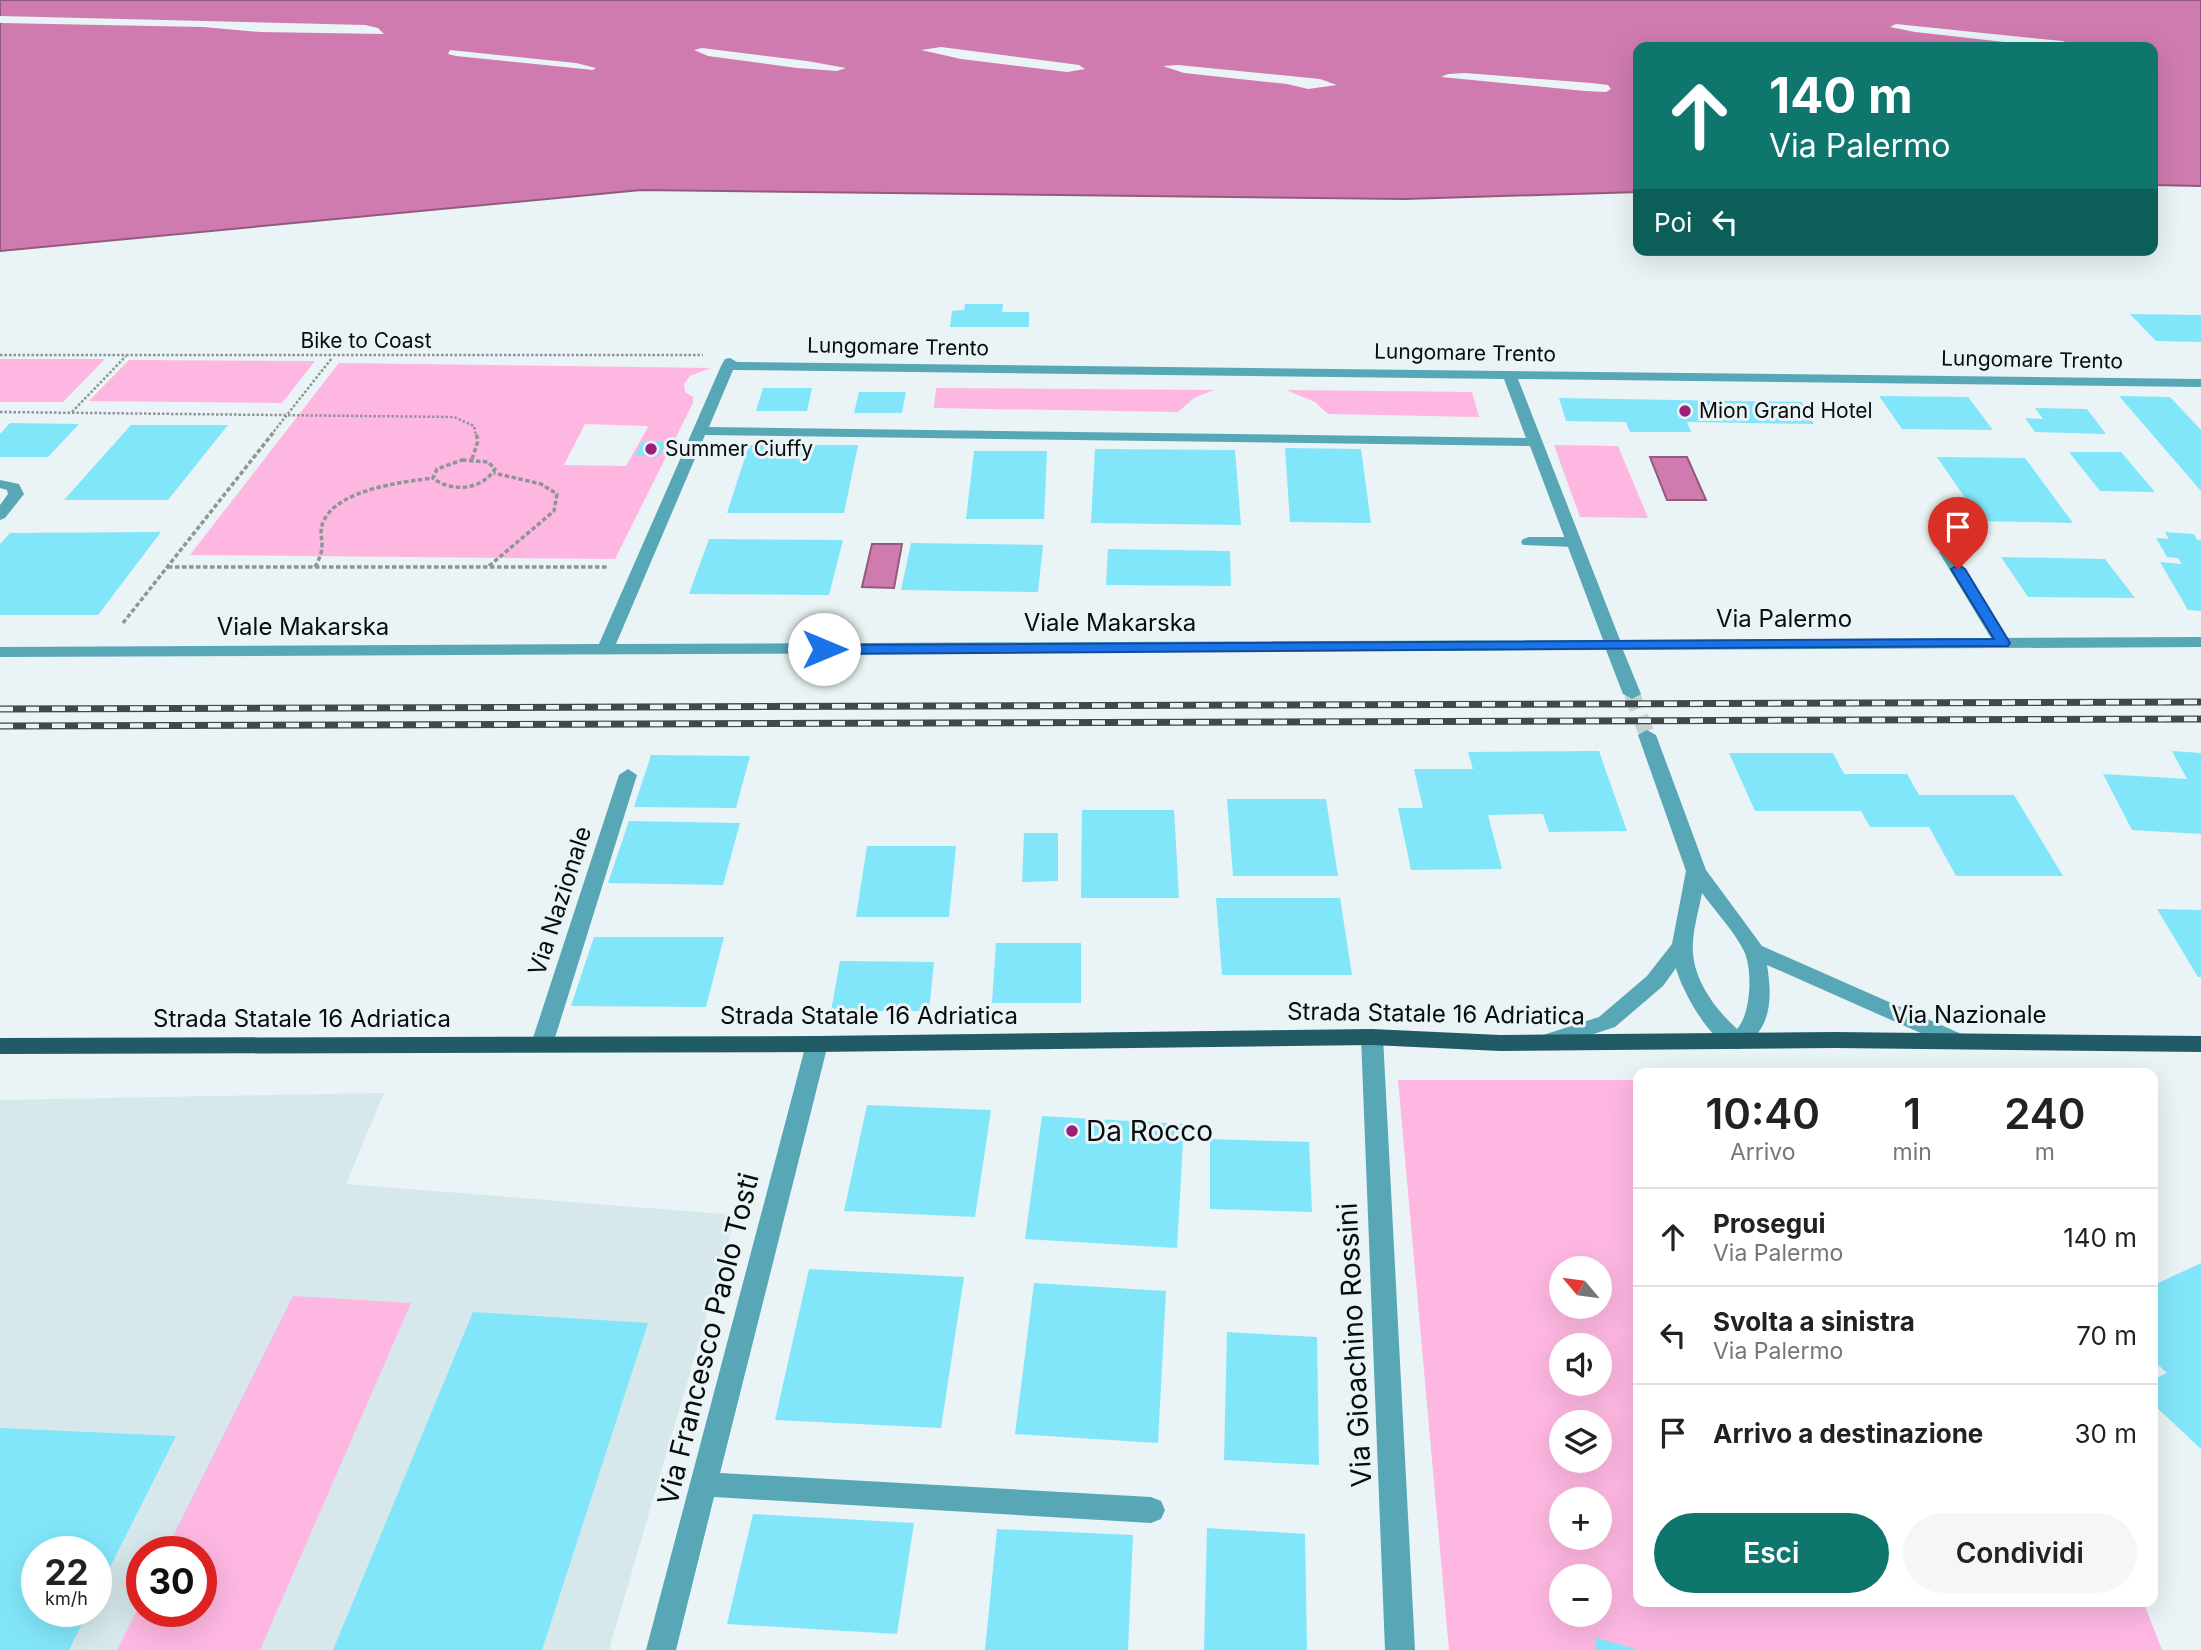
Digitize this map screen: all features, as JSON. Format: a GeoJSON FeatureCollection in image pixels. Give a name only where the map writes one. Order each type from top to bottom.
{"type":"FeatureCollection","features":[{"type":"Feature","properties":{"kind":"main road","name":"Strada Statale 16 Adriatica"},"geometry":{"type":"LineString","coordinates":[[0,1046],[817,1044],[1372,1037],[1545,1042],[1738,1042]]}},
{"type":"Feature","properties":{"kind":"main road","name":"Via Nazionale"},"geometry":{"type":"LineString","coordinates":[[1738,1042],[2201,1044]]}},
{"type":"Feature","properties":{"kind":"street","name":"Lungomare Trento"},"geometry":{"type":"LineString","coordinates":[[699,431],[729,364],[2201,383]]}},
{"type":"Feature","properties":{"kind":"street"},"geometry":{"type":"LineString","coordinates":[[1509,374],[1616,646],[1632,694]]}},
{"type":"Feature","properties":{"kind":"street"},"geometry":{"type":"LineString","coordinates":[[605,651],[699,431],[1535,442]]}},
{"type":"Feature","properties":{"kind":"street"},"geometry":{"type":"LineString","coordinates":[[0,484],[14,487],[16,494],[0,515]]}},
{"type":"Feature","properties":{"kind":"street"},"geometry":{"type":"LineString","coordinates":[[1529,542],[1574,542]]}},
{"type":"Feature","properties":{"kind":"street"},"geometry":{"type":"LineString","coordinates":[[1969,544],[1956,544],[1947,552],[2003,643]]}},
{"type":"Feature","properties":{"kind":"street","name":"Via Palermo"},"geometry":{"type":"LineString","coordinates":[[1616,646],[2201,642]]}},
{"type":"Feature","properties":{"kind":"street","name":"Viale Makarska"},"geometry":{"type":"LineString","coordinates":[[0,652],[1616,646]]}},
{"type":"Feature","properties":{"kind":"street"},"geometry":{"type":"LineString","coordinates":[[1647,735],[1696,871],[1755,951],[1758,968],[1758,1013],[1755,1023],[1738,1042],[1716,1025],[1700,1002],[1687,973],[1682,945],[1696,871]]}},
{"type":"Feature","properties":{"kind":"street","name":"Via Nazionale"},"geometry":{"type":"LineString","coordinates":[[542,1044],[628,775]]}},
{"type":"Feature","properties":{"kind":"street"},"geometry":{"type":"LineString","coordinates":[[1545,1042],[1607,1022],[1643,994],[1682,945]]}},
{"type":"Feature","properties":{"kind":"street"},"geometry":{"type":"LineString","coordinates":[[1755,951],[1958,1041]]}},
{"type":"Feature","properties":{"kind":"street","name":"Via Gioachino Rossini"},"geometry":{"type":"LineString","coordinates":[[1372,1037],[1400,1650]]}},
{"type":"Feature","properties":{"kind":"street","name":"Via Francesco Paolo Tosti"},"geometry":{"type":"LineString","coordinates":[[661,1650],[817,1044]]}},
{"type":"Feature","properties":{"kind":"street"},"geometry":{"type":"LineString","coordinates":[[703,1484],[1151,1510]]}},
{"type":"Feature","properties":{"kind":"path","name":"Bike to Coast"},"geometry":{"type":"LineString","coordinates":[[0,355],[704,355]]}},
{"type":"Feature","properties":{"kind":"path"},"geometry":{"type":"LineString","coordinates":[[72,413],[126,356]]}},
{"type":"Feature","properties":{"kind":"path"},"geometry":{"type":"LineString","coordinates":[[102,651],[332,357]]}},
{"type":"Feature","properties":{"kind":"path"},"geometry":{"type":"LineString","coordinates":[[0,412],[454,417],[474,426],[478,441],[472,459]]}},
{"type":"Feature","properties":{"kind":"path"},"geometry":{"type":"LineString","coordinates":[[315,567],[322,549],[320,530],[327,513],[373,488],[400,481],[433,478],[442,485],[462,487],[482,482],[494,473],[495,468],[488,461],[472,459],[444,465],[437,469],[433,478]]}},
{"type":"Feature","properties":{"kind":"path"},"geometry":{"type":"LineString","coordinates":[[488,566],[503,551],[550,518],[557,506],[556,494],[541,484],[494,473]]}},
{"type":"Feature","properties":{"kind":"path"},"geometry":{"type":"LineString","coordinates":[[169,566],[642,567]]}},
{"type":"Feature","properties":{"kind":"shaded area"},"geometry":{"type":"Polygon","coordinates":[[[0,0],[2201,0],[2201,186],[2158,185],[2158,42],[1633,42],[1633,192],[1405,199],[641,190],[0,251],[0,0]]]}},
{"type":"Feature","properties":{"kind":"shaded area"},"geometry":{"type":"Polygon","coordinates":[[[0,359],[105,359],[63,402],[0,402],[0,359]]]}},
{"type":"Feature","properties":{"kind":"shaded area"},"geometry":{"type":"Polygon","coordinates":[[[129,360],[315,361],[282,403],[89,401],[129,360]]]}},
{"type":"Feature","properties":{"kind":"shaded area"},"geometry":{"type":"Polygon","coordinates":[[[339,363],[711,368],[690,376],[684,384],[685,392],[693,397],[693,403],[615,559],[190,555],[339,363]],[[585,424],[564,465],[626,466],[647,426],[585,424]]]}},
{"type":"Feature","properties":{"kind":"shaded area"},"geometry":{"type":"Polygon","coordinates":[[[936,388],[1214,390],[1194,398],[1178,412],[934,408],[936,388]]]}},
{"type":"Feature","properties":{"kind":"shaded area"},"geometry":{"type":"Polygon","coordinates":[[[1286,390],[1472,392],[1479,417],[1328,414],[1315,402],[1286,390]]]}},
{"type":"Feature","properties":{"kind":"shaded area"},"geometry":{"type":"Polygon","coordinates":[[[1554,445],[1618,446],[1648,518],[1580,517],[1554,445]]]}},
{"type":"Feature","properties":{"kind":"shaded area"},"geometry":{"type":"Polygon","coordinates":[[[1650,457],[1687,457],[1706,500],[1667,500],[1650,457]]]}},
{"type":"Feature","properties":{"kind":"shaded area"},"geometry":{"type":"Polygon","coordinates":[[[872,544],[902,544],[894,588],[862,587],[872,544]]]}},
{"type":"Feature","properties":{"kind":"shaded area"},"geometry":{"type":"Polygon","coordinates":[[[1398,1080],[1633,1080],[1633,1607],[2145,1607],[2162,1650],[1449,1650],[1398,1080]]]}},
{"type":"Feature","properties":{"kind":"shaded area"},"geometry":{"type":"Polygon","coordinates":[[[384,1093],[346,1184],[736,1215],[609,1650],[0,1650],[0,1100],[384,1093]]]}},
{"type":"Feature","properties":{"kind":"shaded area"},"geometry":{"type":"Polygon","coordinates":[[[293,1296],[411,1303],[260,1650],[117,1650],[128,1627],[217,1627],[217,1536],[173,1536],[293,1296]]]}},
{"type":"Feature","properties":{"kind":"pier"},"geometry":{"type":"Polygon","coordinates":[[[0,16],[365,25],[378,28],[384,34],[0,23],[0,16]]]}},
{"type":"Feature","properties":{"kind":"pier"},"geometry":{"type":"Polygon","coordinates":[[[1896,24],[2066,42],[2005,42],[1890,27],[1896,24]]]}},
{"type":"Feature","properties":{"kind":"pier"},"geometry":{"type":"Polygon","coordinates":[[[941,47],[1079,65],[1085,69],[1067,72],[961,59],[921,50],[941,47]]]}},
{"type":"Feature","properties":{"kind":"pier"},"geometry":{"type":"Polygon","coordinates":[[[702,48],[846,68],[837,71],[797,68],[708,56],[694,50],[702,48]]]}},
{"type":"Feature","properties":{"kind":"pier"},"geometry":{"type":"Polygon","coordinates":[[[450,50],[576,63],[596,68],[593,70],[456,56],[448,54],[450,50]]]}},
{"type":"Feature","properties":{"kind":"pier"},"geometry":{"type":"Polygon","coordinates":[[[1178,65],[1320,79],[1337,85],[1308,89],[1287,84],[1184,73],[1163,66],[1178,65]]]}},
{"type":"Feature","properties":{"kind":"pier"},"geometry":{"type":"Polygon","coordinates":[[[1465,73],[1591,83],[1608,85],[1611,89],[1606,92],[1585,91],[1441,77],[1465,73]]]}},
{"type":"Feature","properties":{"kind":"building"},"geometry":{"type":"Polygon","coordinates":[[[965,304],[1003,304],[1002,312],[1029,312],[1029,327],[950,327],[952,311],[964,310],[965,304]]]}},
{"type":"Feature","properties":{"kind":"building"},"geometry":{"type":"Polygon","coordinates":[[[2130,314],[2201,315],[2201,342],[2156,341],[2130,314]]]}},
{"type":"Feature","properties":{"kind":"building"},"geometry":{"type":"Polygon","coordinates":[[[763,388],[812,388],[807,411],[756,411],[763,388]]]}},
{"type":"Feature","properties":{"kind":"building"},"geometry":{"type":"Polygon","coordinates":[[[859,392],[906,392],[902,413],[854,413],[859,392]]]}},
{"type":"Feature","properties":{"kind":"building"},"geometry":{"type":"Polygon","coordinates":[[[1879,396],[1968,397],[1993,430],[1902,429],[1879,396]]]}},
{"type":"Feature","properties":{"kind":"building"},"geometry":{"type":"Polygon","coordinates":[[[2119,396],[2170,397],[2201,430],[2201,491],[2119,396]]]}},
{"type":"Feature","properties":{"kind":"building","name":"Mion Grand Hotel"},"geometry":{"type":"Polygon","coordinates":[[[1559,398],[1802,402],[1814,424],[1687,422],[1691,432],[1630,432],[1626,422],[1566,421],[1559,398]]]}},
{"type":"Feature","properties":{"kind":"building"},"geometry":{"type":"Polygon","coordinates":[[[2035,408],[2087,409],[2106,434],[2035,432],[2025,418],[2043,419],[2035,408]]]}},
{"type":"Feature","properties":{"kind":"building"},"geometry":{"type":"Polygon","coordinates":[[[10,423],[79,424],[48,457],[0,457],[0,434],[10,423]]]}},
{"type":"Feature","properties":{"kind":"building"},"geometry":{"type":"Polygon","coordinates":[[[131,425],[228,425],[168,500],[64,500],[131,425]]]}},
{"type":"Feature","properties":{"kind":"building","name":"Summer Ciuffy"},"geometry":{"type":"Polygon","coordinates":[[[642,442],[667,442],[659,456],[635,456],[642,442]]]}},
{"type":"Feature","properties":{"kind":"building"},"geometry":{"type":"Polygon","coordinates":[[[749,445],[858,445],[844,513],[727,513],[749,445]]]}},
{"type":"Feature","properties":{"kind":"building"},"geometry":{"type":"Polygon","coordinates":[[[1285,448],[1361,449],[1371,523],[1290,522],[1285,448]]]}},
{"type":"Feature","properties":{"kind":"building"},"geometry":{"type":"Polygon","coordinates":[[[1095,449],[1235,450],[1241,525],[1091,523],[1095,449]]]}},
{"type":"Feature","properties":{"kind":"building"},"geometry":{"type":"Polygon","coordinates":[[[974,451],[1047,451],[1044,519],[966,519],[974,451]]]}},
{"type":"Feature","properties":{"kind":"building"},"geometry":{"type":"Polygon","coordinates":[[[2069,452],[2121,452],[2155,492],[2100,491],[2069,452]]]}},
{"type":"Feature","properties":{"kind":"building"},"geometry":{"type":"Polygon","coordinates":[[[1937,457],[2025,458],[2073,523],[1981,521],[1937,457]]]}},
{"type":"Feature","properties":{"kind":"building"},"geometry":{"type":"Polygon","coordinates":[[[161,532],[98,615],[0,615],[0,544],[10,533],[161,532]]]}},
{"type":"Feature","properties":{"kind":"building"},"geometry":{"type":"Polygon","coordinates":[[[2165,532],[2194,534],[2197,540],[2201,540],[2201,611],[2188,610],[2160,562],[2182,564],[2178,558],[2167,557],[2156,538],[2169,539],[2165,532]]]}},
{"type":"Feature","properties":{"kind":"building"},"geometry":{"type":"Polygon","coordinates":[[[709,539],[843,540],[829,595],[689,594],[709,539]]]}},
{"type":"Feature","properties":{"kind":"building"},"geometry":{"type":"Polygon","coordinates":[[[911,543],[1043,545],[1038,592],[901,590],[911,543]]]}},
{"type":"Feature","properties":{"kind":"building"},"geometry":{"type":"Polygon","coordinates":[[[1108,549],[1230,551],[1231,586],[1106,585],[1108,549]]]}},
{"type":"Feature","properties":{"kind":"building"},"geometry":{"type":"Polygon","coordinates":[[[2001,557],[2105,559],[2135,598],[2028,597],[2001,557]]]}},
{"type":"Feature","properties":{"kind":"building"},"geometry":{"type":"Polygon","coordinates":[[[1599,751],[1627,831],[1549,832],[1543,814],[1488,815],[1502,869],[1411,870],[1398,808],[1423,808],[1414,769],[1473,769],[1468,752],[1599,751]]]}},
{"type":"Feature","properties":{"kind":"building"},"geometry":{"type":"Polygon","coordinates":[[[2172,751],[2201,753],[2201,834],[2132,830],[2103,774],[2187,779],[2172,751]]]}},
{"type":"Feature","properties":{"kind":"building"},"geometry":{"type":"Polygon","coordinates":[[[1729,753],[1833,753],[1844,774],[1907,774],[1919,795],[2014,795],[2063,876],[1956,876],[1929,827],[1870,827],[1861,811],[1755,811],[1729,753]]]}},
{"type":"Feature","properties":{"kind":"building"},"geometry":{"type":"Polygon","coordinates":[[[651,755],[750,756],[736,808],[634,807],[651,755]]]}},
{"type":"Feature","properties":{"kind":"building"},"geometry":{"type":"Polygon","coordinates":[[[1227,799],[1326,799],[1338,876],[1233,876],[1227,799]]]}},
{"type":"Feature","properties":{"kind":"building"},"geometry":{"type":"Polygon","coordinates":[[[1082,810],[1174,810],[1179,898],[1081,898],[1082,810]]]}},
{"type":"Feature","properties":{"kind":"building"},"geometry":{"type":"Polygon","coordinates":[[[629,821],[740,823],[723,885],[608,883],[629,821]]]}},
{"type":"Feature","properties":{"kind":"building"},"geometry":{"type":"Polygon","coordinates":[[[1024,833],[1058,833],[1058,881],[1022,882],[1024,833]]]}},
{"type":"Feature","properties":{"kind":"building"},"geometry":{"type":"Polygon","coordinates":[[[867,846],[956,846],[949,917],[856,917],[867,846]]]}},
{"type":"Feature","properties":{"kind":"building"},"geometry":{"type":"Polygon","coordinates":[[[1216,898],[1340,898],[1352,975],[1222,975],[1216,898]]]}},
{"type":"Feature","properties":{"kind":"building"},"geometry":{"type":"Polygon","coordinates":[[[2157,909],[2201,910],[2201,977],[2198,977],[2157,909]]]}},
{"type":"Feature","properties":{"kind":"building"},"geometry":{"type":"Polygon","coordinates":[[[594,937],[724,937],[706,1007],[571,1006],[594,937]]]}},
{"type":"Feature","properties":{"kind":"building"},"geometry":{"type":"Polygon","coordinates":[[[996,943],[1081,943],[1081,1003],[992,1003],[996,943]]]}},
{"type":"Feature","properties":{"kind":"building"},"geometry":{"type":"Polygon","coordinates":[[[840,961],[934,962],[929,1011],[831,1011],[840,961]]]}},
{"type":"Feature","properties":{"kind":"building"},"geometry":{"type":"Polygon","coordinates":[[[867,1105],[991,1110],[975,1217],[844,1211],[867,1105]]]}},
{"type":"Feature","properties":{"kind":"building"},"geometry":{"type":"Polygon","coordinates":[[[1042,1116],[1184,1124],[1177,1248],[1025,1239],[1042,1116]]]}},
{"type":"Feature","properties":{"kind":"building"},"geometry":{"type":"Polygon","coordinates":[[[1210,1139],[1309,1142],[1312,1212],[1210,1209],[1210,1139]]]}},
{"type":"Feature","properties":{"kind":"building"},"geometry":{"type":"Polygon","coordinates":[[[2201,1263],[2201,1449],[2158,1409],[2158,1377],[2167,1373],[2158,1365],[2158,1283],[2201,1263]]]}},
{"type":"Feature","properties":{"kind":"building"},"geometry":{"type":"Polygon","coordinates":[[[809,1269],[964,1277],[941,1428],[775,1420],[809,1269]]]}},
{"type":"Feature","properties":{"kind":"building"},"geometry":{"type":"Polygon","coordinates":[[[1034,1283],[1166,1291],[1158,1443],[1015,1434],[1034,1283]]]}},
{"type":"Feature","properties":{"kind":"building"},"geometry":{"type":"Polygon","coordinates":[[[473,1312],[648,1323],[542,1650],[333,1650],[473,1312]]]}},
{"type":"Feature","properties":{"kind":"building"},"geometry":{"type":"Polygon","coordinates":[[[1227,1332],[1317,1337],[1319,1465],[1224,1460],[1227,1332]]]}},
{"type":"Feature","properties":{"kind":"building"},"geometry":{"type":"Polygon","coordinates":[[[0,1428],[176,1436],[112,1563],[112,1536],[21,1536],[21,1627],[80,1627],[69,1650],[0,1650],[0,1428]]]}},
{"type":"Feature","properties":{"kind":"building"},"geometry":{"type":"Polygon","coordinates":[[[753,1514],[914,1523],[897,1634],[727,1624],[753,1514]]]}},
{"type":"Feature","properties":{"kind":"building"},"geometry":{"type":"Polygon","coordinates":[[[1207,1528],[1305,1534],[1307,1650],[1204,1650],[1207,1528]]]}},
{"type":"Feature","properties":{"kind":"building"},"geometry":{"type":"Polygon","coordinates":[[[997,1529],[1133,1535],[1128,1650],[985,1650],[997,1529]]]}},
{"type":"Feature","properties":{"kind":"building"},"geometry":{"type":"Polygon","coordinates":[[[1596,1638],[1637,1649],[1637,1650],[1595,1650],[1596,1638]]]}},
{"type":"Feature","properties":{"kind":"tunnel"},"geometry":{"type":"LineString","coordinates":[[1632,694],[1647,735]]}},
{"type":"Feature","properties":{"kind":"railway"},"geometry":{"type":"LineString","coordinates":[[0,709],[2201,702]]}},
{"type":"Feature","properties":{"kind":"railway"},"geometry":{"type":"LineString","coordinates":[[0,726],[2201,719]]}},
{"type":"Feature","properties":{"kind":"place","name":"Mion Grand Hotel"},"geometry":{"type":"Point","coordinates":[1685,411]}},
{"type":"Feature","properties":{"kind":"place","name":"Summer Ciuffy"},"geometry":{"type":"Point","coordinates":[651,449]}},
{"type":"Feature","properties":{"kind":"place","name":"Da Rocco"},"geometry":{"type":"Point","coordinates":[1072,1131]}},
{"type":"Feature","properties":{"kind":"route"},"geometry":{"type":"LineString","coordinates":[[824,649],[2003,643],[1958,569]]}}]}
